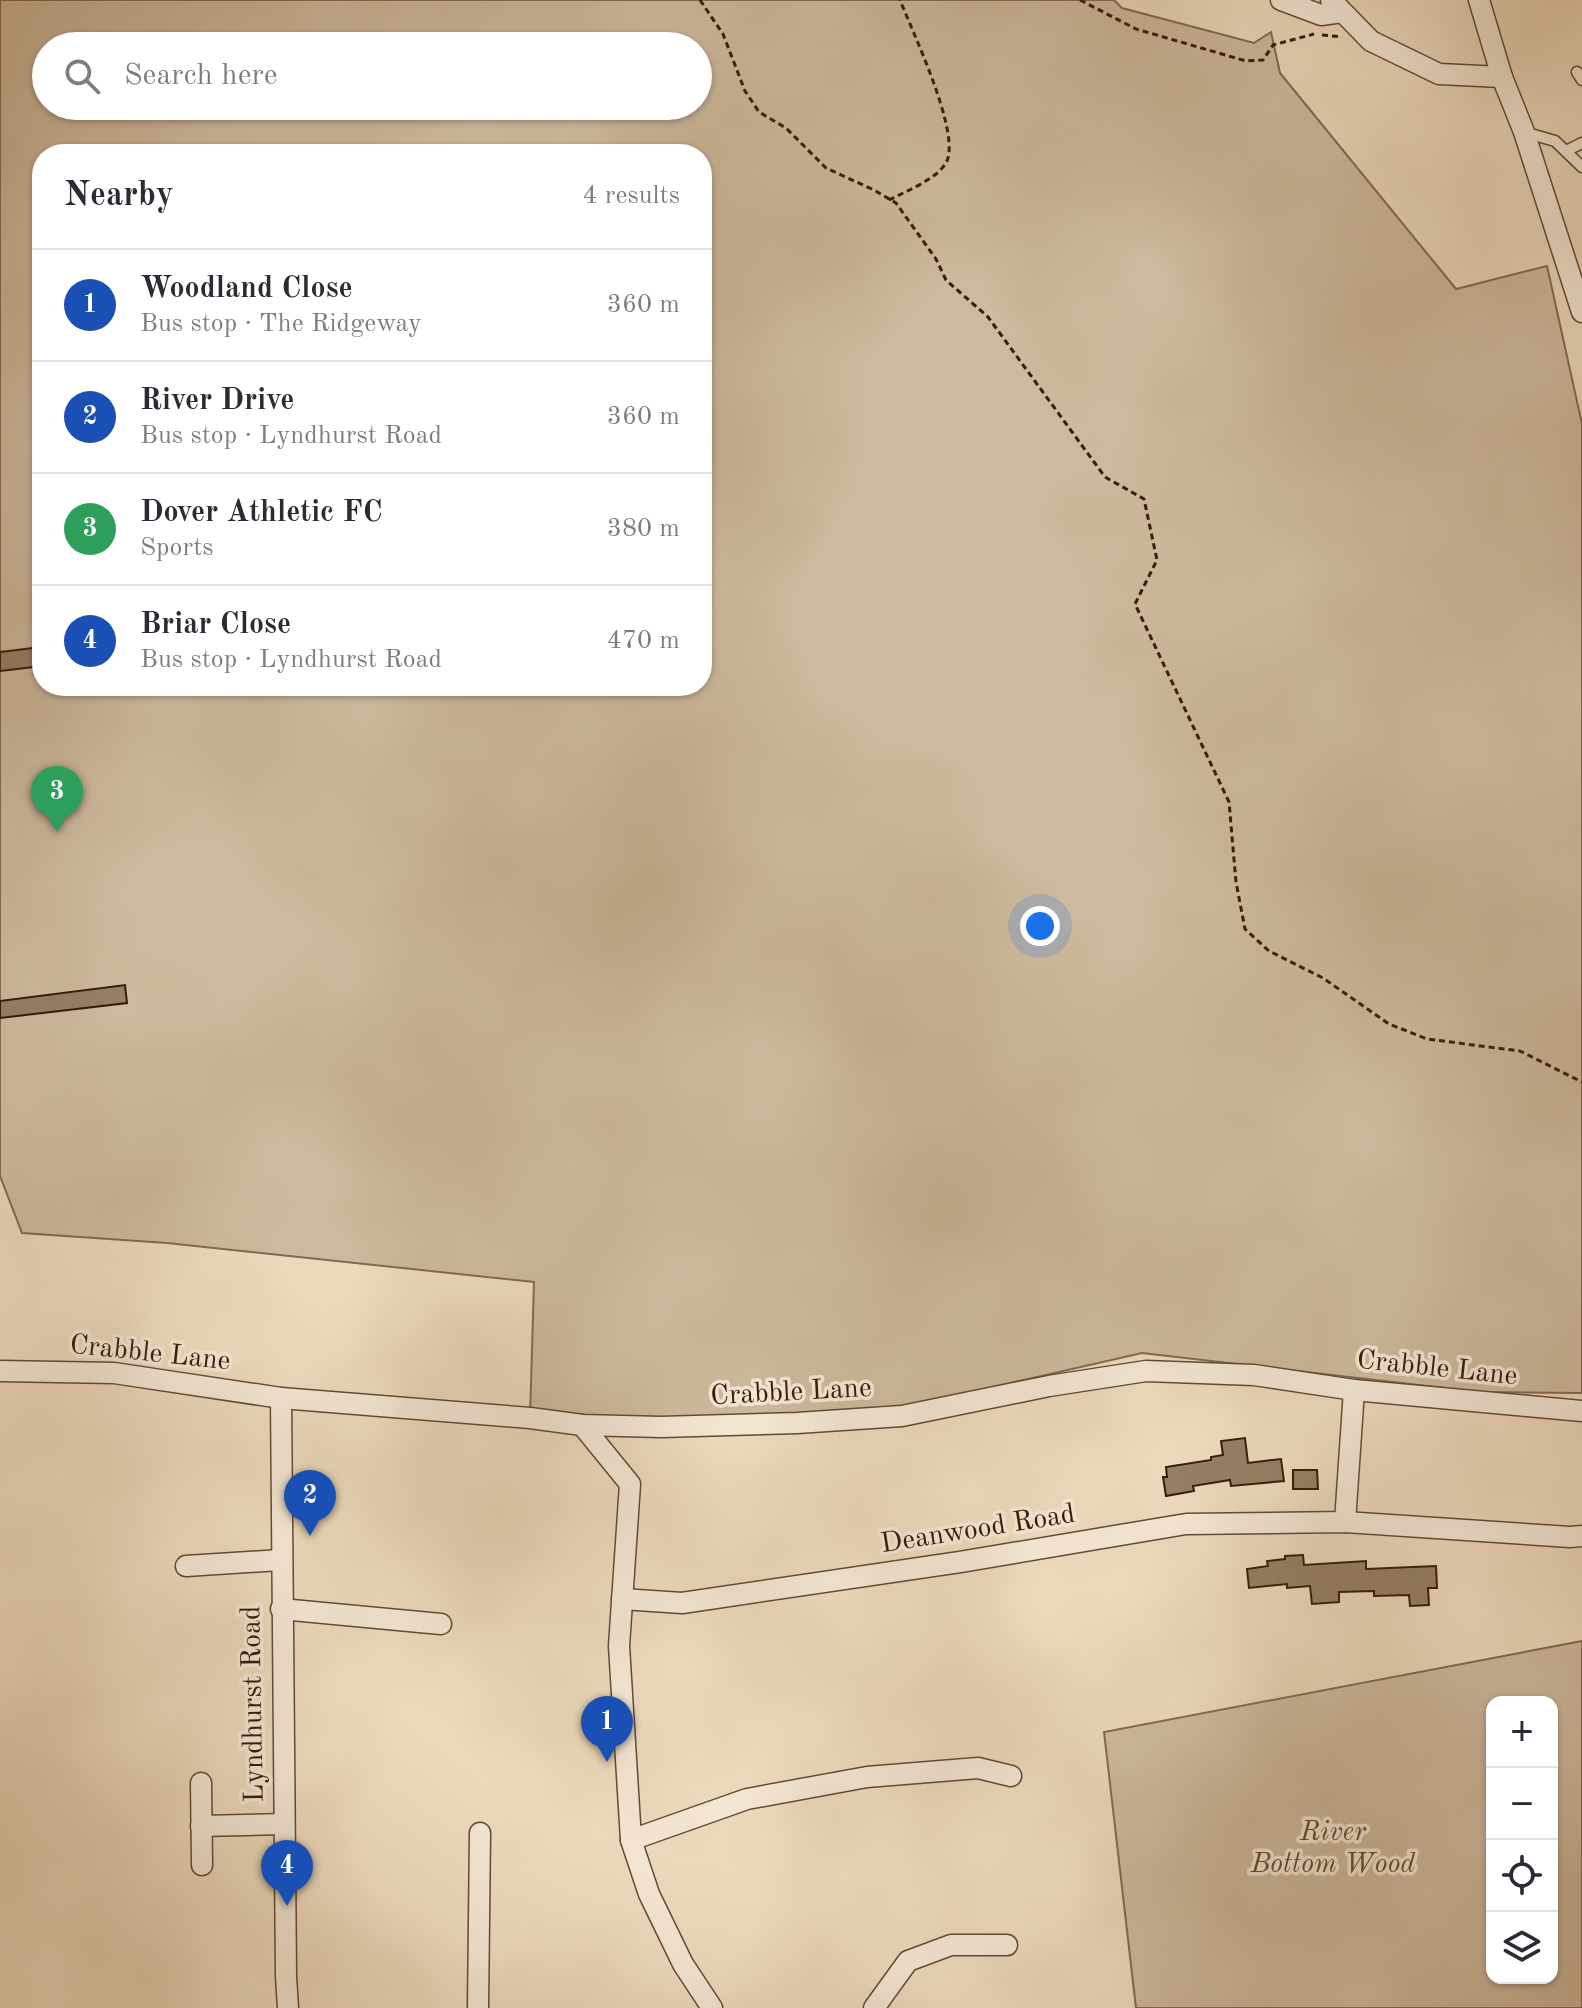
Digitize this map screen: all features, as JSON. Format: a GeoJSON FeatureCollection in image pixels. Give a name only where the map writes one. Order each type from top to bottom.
{"type":"FeatureCollection","features":[{"type":"Feature","properties":{"kind":"street"},"geometry":{"type":"LineString","coordinates":[[1281,0],[1321,15],[1337,6],[1369,39],[1439,74],[1502,77]]}},
{"type":"Feature","properties":{"kind":"street"},"geometry":{"type":"LineString","coordinates":[[1479,0],[1582,312]]}},
{"type":"Feature","properties":{"kind":"street","name":"Crabble Lane"},"geometry":{"type":"LineString","coordinates":[[0,1371],[114,1373],[281,1398],[582,1425],[721,1425],[902,1416],[1049,1386],[1146,1371],[1254,1375],[1354,1390],[1582,1411]]}},
{"type":"Feature","properties":{"kind":"street"},"geometry":{"type":"LineString","coordinates":[[1345,1522],[1354,1390]]}},
{"type":"Feature","properties":{"kind":"street","name":"Lyndhurst Road"},"geometry":{"type":"LineString","coordinates":[[281,1398],[280,1560],[288,2008]]}},
{"type":"Feature","properties":{"kind":"street"},"geometry":{"type":"LineString","coordinates":[[582,1425],[630,1484],[619,1646],[631,1840],[649,1894],[683,1964],[712,2008]]}},
{"type":"Feature","properties":{"kind":"street","name":"Deanwood Road"},"geometry":{"type":"LineString","coordinates":[[622,1599],[682,1603],[960,1562],[1186,1524],[1345,1522],[1582,1536]]}},
{"type":"Feature","properties":{"kind":"street"},"geometry":{"type":"LineString","coordinates":[[186,1566],[280,1560]]}},
{"type":"Feature","properties":{"kind":"street"},"geometry":{"type":"LineString","coordinates":[[281,1609],[441,1624]]}},
{"type":"Feature","properties":{"kind":"street"},"geometry":{"type":"LineString","coordinates":[[631,1840],[747,1799],[867,1777],[978,1768],[1011,1776]]}},
{"type":"Feature","properties":{"kind":"street"},"geometry":{"type":"LineString","coordinates":[[201,1783],[202,1865]]}},
{"type":"Feature","properties":{"kind":"street"},"geometry":{"type":"LineString","coordinates":[[201,1826],[284,1824]]}},
{"type":"Feature","properties":{"kind":"street"},"geometry":{"type":"LineString","coordinates":[[478,2008],[480,1833]]}},
{"type":"Feature","properties":{"kind":"street"},"geometry":{"type":"LineString","coordinates":[[874,2008],[908,1961],[951,1945],[1007,1945]]}},
{"type":"Feature","properties":{"kind":"lane"},"geometry":{"type":"LineString","coordinates":[[1524,132],[1555,141],[1582,167]]}},
{"type":"Feature","properties":{"kind":"lane"},"geometry":{"type":"LineString","coordinates":[[1566,151],[1582,143]]}},
{"type":"Feature","properties":{"kind":"path"},"geometry":{"type":"LineString","coordinates":[[700,0],[723,34],[745,91],[759,112],[786,128],[826,168],[896,203],[936,259],[946,280],[988,317],[1105,477],[1144,499],[1157,560],[1135,604],[1229,802],[1236,882],[1245,929],[1269,951],[1323,978],[1389,1024],[1427,1039],[1520,1051],[1582,1082]]}},
{"type":"Feature","properties":{"kind":"path"},"geometry":{"type":"LineString","coordinates":[[889,200],[931,178],[948,159],[949,132],[900,0]]}},
{"type":"Feature","properties":{"kind":"path"},"geometry":{"type":"LineString","coordinates":[[1080,0],[1136,29],[1246,61],[1263,60],[1273,45],[1314,34],[1369,39]]}},
{"type":"Feature","properties":{"kind":"green space"},"geometry":{"type":"Polygon","coordinates":[[[0,0],[1114,0],[1122,8],[1254,43],[1271,32],[1280,73],[1456,289],[1547,266],[1582,424],[1582,1393],[1479,1392],[1142,1353],[883,1412],[582,1425],[530,1418],[534,1282],[167,1243],[22,1233],[0,1176],[0,0]]]}},
{"type":"Feature","properties":{"kind":"green space","name":"River Bottom Wood"},"geometry":{"type":"Polygon","coordinates":[[[1582,1641],[1582,2008],[1136,2008],[1104,1732],[1582,1641]]]}},
{"type":"Feature","properties":{"kind":"building"},"geometry":{"type":"Polygon","coordinates":[[[32,648],[32,667],[0,671],[0,652],[32,648]]]}},
{"type":"Feature","properties":{"kind":"building"},"geometry":{"type":"Polygon","coordinates":[[[125,985],[127,1003],[0,1018],[0,1001],[125,985]]]}},
{"type":"Feature","properties":{"kind":"building"},"geometry":{"type":"Polygon","coordinates":[[[1245,1438],[1248,1463],[1281,1459],[1284,1481],[1231,1486],[1230,1480],[1193,1486],[1194,1491],[1166,1496],[1163,1477],[1167,1477],[1166,1467],[1211,1460],[1211,1457],[1223,1455],[1221,1441],[1245,1438]]]}},
{"type":"Feature","properties":{"kind":"building"},"geometry":{"type":"Polygon","coordinates":[[[1293,1470],[1317,1470],[1318,1489],[1293,1489],[1293,1470]]]}},
{"type":"Feature","properties":{"kind":"building"},"geometry":{"type":"Polygon","coordinates":[[[1303,1555],[1304,1565],[1366,1561],[1366,1569],[1436,1566],[1437,1588],[1428,1588],[1429,1605],[1410,1606],[1409,1595],[1374,1596],[1374,1591],[1339,1592],[1339,1602],[1312,1604],[1310,1586],[1287,1588],[1287,1584],[1249,1588],[1247,1569],[1268,1566],[1267,1561],[1285,1559],[1285,1556],[1303,1555]]]}},
{"type":"Feature","properties":{"kind":"place","name":"Dover Athletic FC"},"geometry":{"type":"Point","coordinates":[57,832]}},
{"type":"Feature","properties":{"kind":"place","name":"River Drive"},"geometry":{"type":"Point","coordinates":[310,1536]}},
{"type":"Feature","properties":{"kind":"place","name":"Woodland Close"},"geometry":{"type":"Point","coordinates":[607,1762]}},
{"type":"Feature","properties":{"kind":"place","name":"Briar Close"},"geometry":{"type":"Point","coordinates":[287,1906]}}]}
